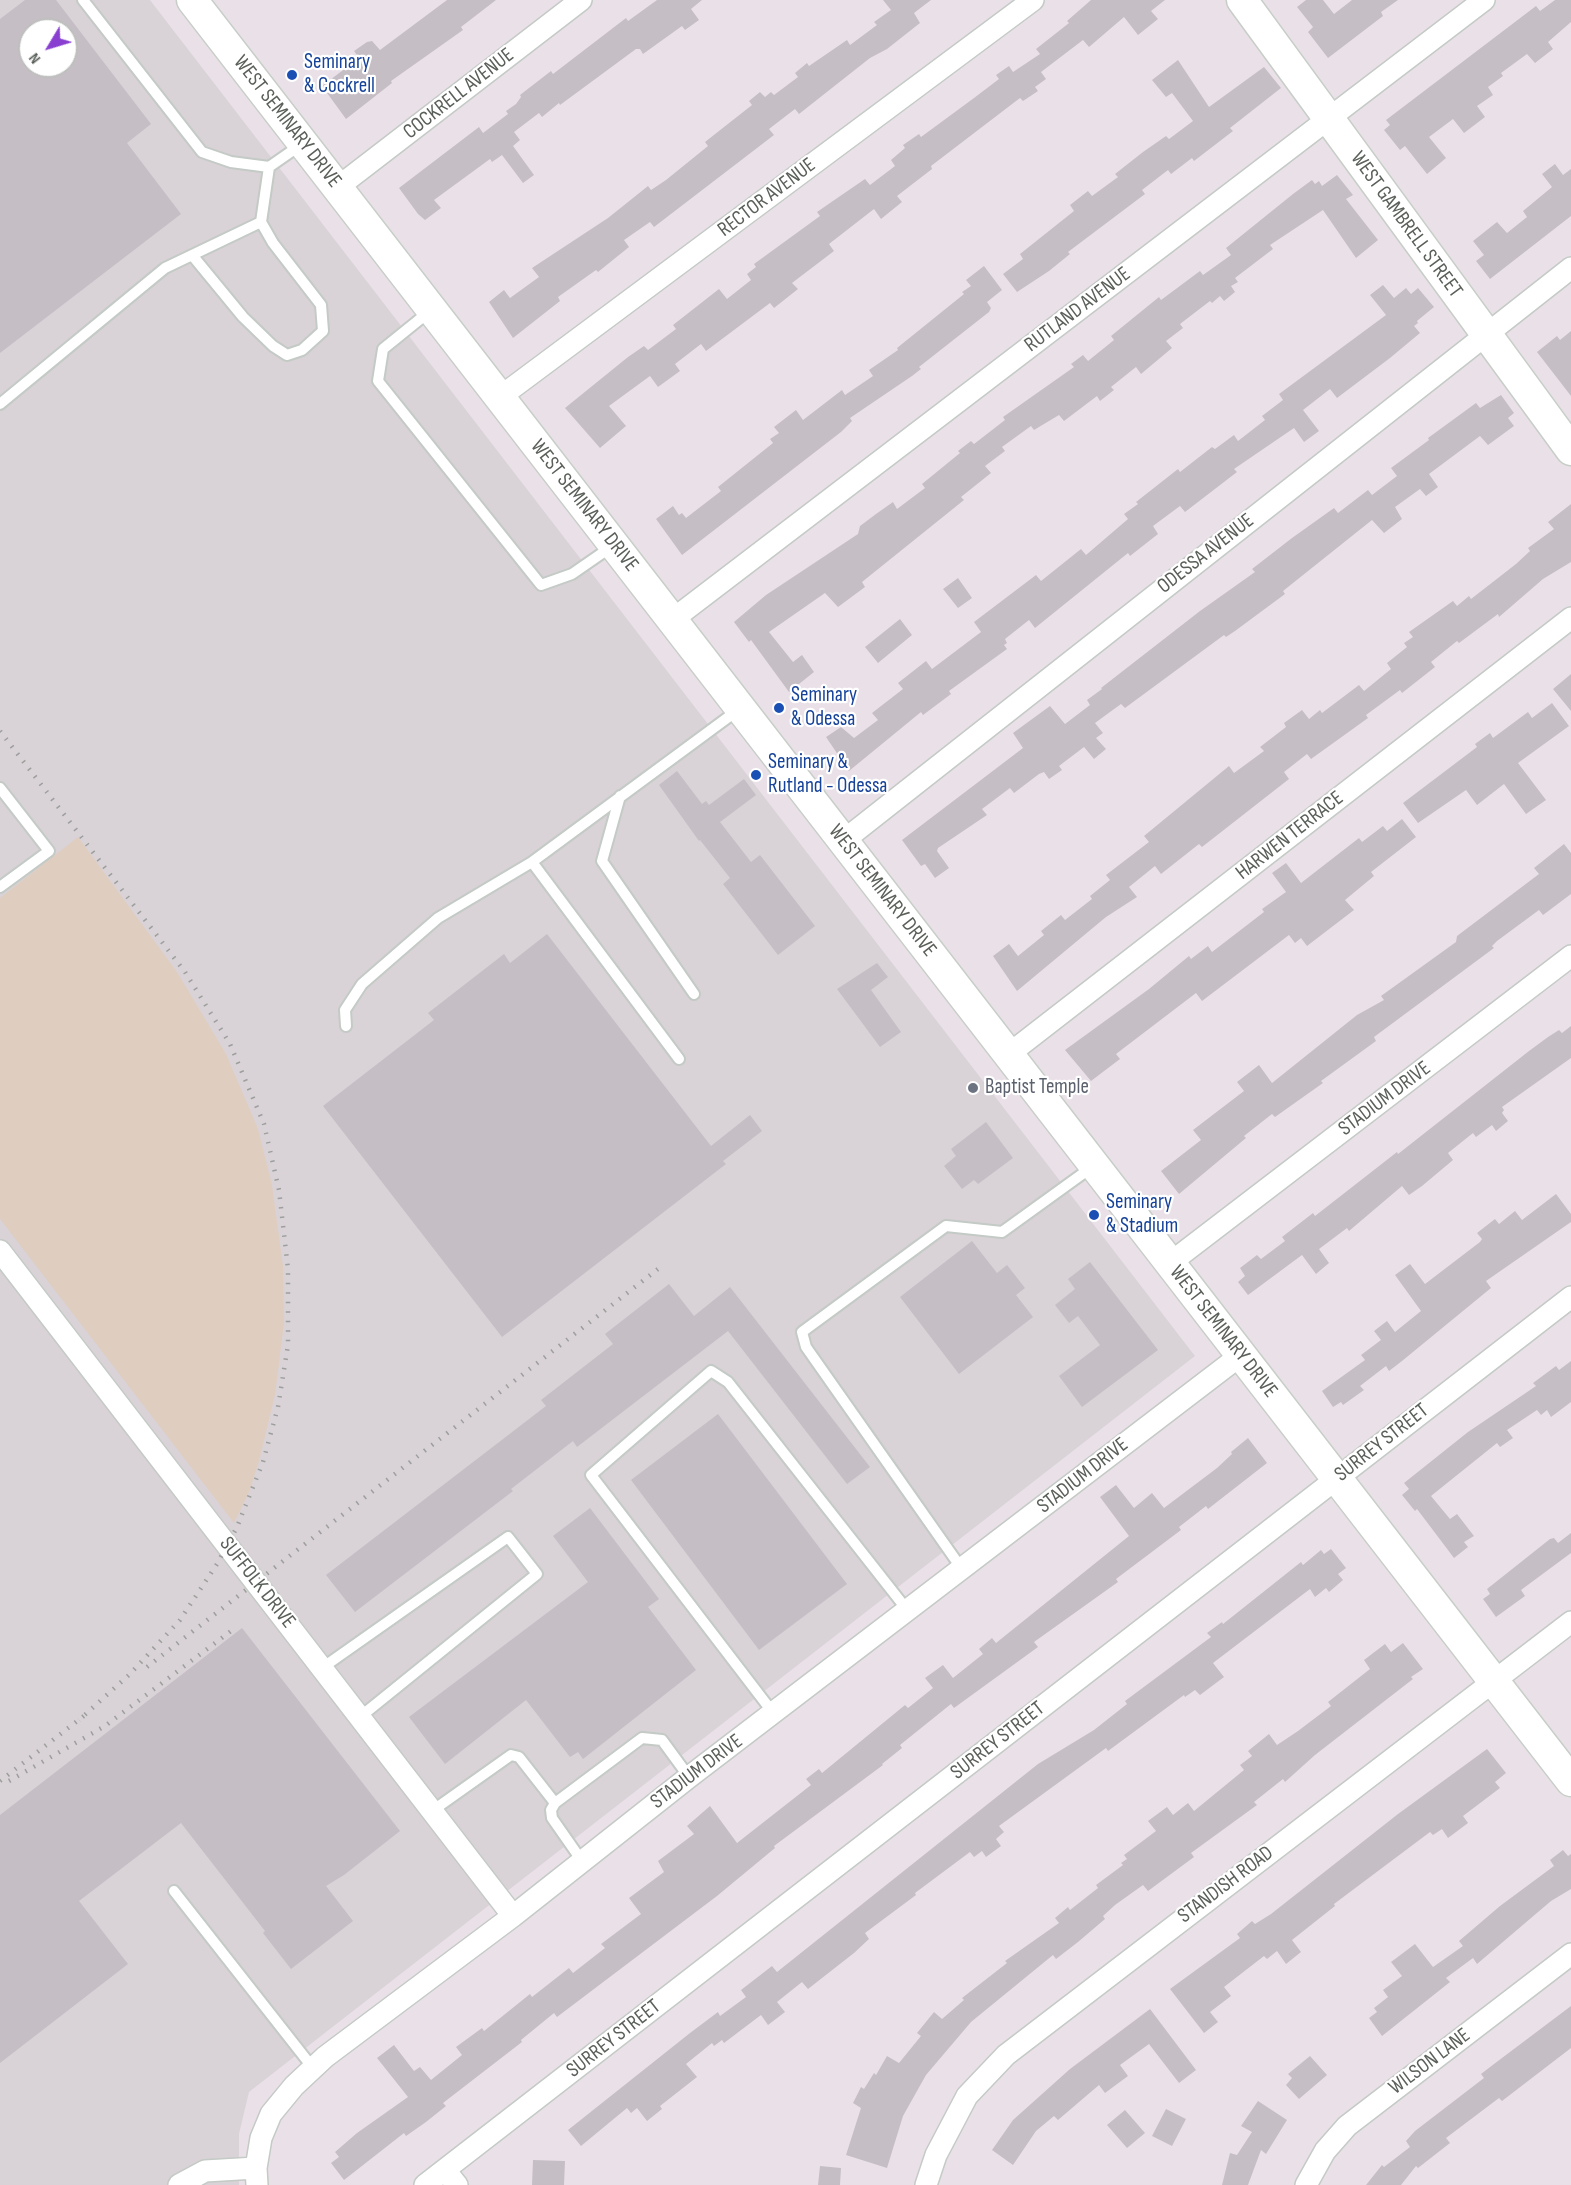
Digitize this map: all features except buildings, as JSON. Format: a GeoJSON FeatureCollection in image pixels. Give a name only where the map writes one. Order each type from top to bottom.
{"type":"FeatureCollection","features":[{"type":"Feature","properties":{"kind":"main road","name":"WEST SEMINARY DRIVE"},"geometry":{"type":"LineString","coordinates":[[192,0],[1571,1781]]}},
{"type":"Feature","properties":{"kind":"main road","name":"WEST GAMBRELL STREET"},"geometry":{"type":"LineString","coordinates":[[1242,0],[1571,450]]}},
{"type":"Feature","properties":{"kind":"street","name":"COCKRELL AVENUE"},"geometry":{"type":"LineString","coordinates":[[338,188],[581,0]]}},
{"type":"Feature","properties":{"kind":"street","name":"RECTOR AVENUE"},"geometry":{"type":"LineString","coordinates":[[500,397],[1034,0]]}},
{"type":"Feature","properties":{"kind":"street","name":"RUTLAND AVENUE"},"geometry":{"type":"LineString","coordinates":[[672,620],[1484,0]]}},
{"type":"Feature","properties":{"kind":"street","name":"ODESSA AVENUE"},"geometry":{"type":"LineString","coordinates":[[843,841],[1571,268]]}},
{"type":"Feature","properties":{"kind":"street","name":"HARWEN TERRACE"},"geometry":{"type":"LineString","coordinates":[[1009,1054],[1571,618]]}},
{"type":"Feature","properties":{"kind":"street","name":"STADIUM DRIVE"},"geometry":{"type":"LineString","coordinates":[[1170,1263],[1571,956]]}},
{"type":"Feature","properties":{"kind":"street","name":"SUFFOLK DRIVE"},"geometry":{"type":"LineString","coordinates":[[0,1251],[513,1916]]}},
{"type":"Feature","properties":{"kind":"street","name":"SURREY STREET"},"geometry":{"type":"LineString","coordinates":[[425,2185],[451,2178],[1571,1297]]}},
{"type":"Feature","properties":{"kind":"street","name":"STADIUM DRIVE"},"geometry":{"type":"LineString","coordinates":[[179,2185],[205,2171],[256,2176],[261,2138],[271,2114],[294,2086],[313,2068],[1241,1355]]}},
{"type":"Feature","properties":{"kind":"street","name":"STANDISH ROAD"},"geometry":{"type":"LineString","coordinates":[[926,2185],[936,2155],[967,2096],[1006,2055],[1571,1622]]}},
{"type":"Feature","properties":{"kind":"street","name":"WILSON LANE"},"geometry":{"type":"LineString","coordinates":[[1306,2185],[1325,2151],[1347,2126],[1571,1953]]}},
{"type":"Feature","properties":{"kind":"lane"},"geometry":{"type":"LineString","coordinates":[[83,0],[202,152],[231,162],[269,167],[303,143]]}},
{"type":"Feature","properties":{"kind":"lane"},"geometry":{"type":"LineString","coordinates":[[192,255],[243,317],[273,346],[287,355],[302,350],[323,331],[321,305],[273,243],[261,222],[269,167]]}},
{"type":"Feature","properties":{"kind":"lane"},"geometry":{"type":"LineString","coordinates":[[0,404],[165,268],[261,222]]}},
{"type":"Feature","properties":{"kind":"lane"},"geometry":{"type":"LineString","coordinates":[[432,309],[383,350],[378,381],[541,585],[572,574],[614,545]]}},
{"type":"Feature","properties":{"kind":"lane"},"geometry":{"type":"LineString","coordinates":[[346,1026],[345,1010],[362,984],[438,918],[532,862],[740,708]]}},
{"type":"Feature","properties":{"kind":"lane"},"geometry":{"type":"LineString","coordinates":[[0,788],[49,851],[0,887]]}},
{"type":"Feature","properties":{"kind":"lane"},"geometry":{"type":"LineString","coordinates":[[620,796],[602,861],[694,994]]}},
{"type":"Feature","properties":{"kind":"lane"},"geometry":{"type":"LineString","coordinates":[[532,862],[679,1059]]}},
{"type":"Feature","properties":{"kind":"lane"},"geometry":{"type":"LineString","coordinates":[[962,1569],[806,1347],[802,1332],[946,1226],[1002,1232],[1094,1165]]}},
{"type":"Feature","properties":{"kind":"lane"},"geometry":{"type":"LineString","coordinates":[[774,1714],[591,1475],[711,1371],[728,1382],[908,1611]]}},
{"type":"Feature","properties":{"kind":"lane"},"geometry":{"type":"LineString","coordinates":[[322,1668],[508,1537],[537,1574],[360,1717]]}},
{"type":"Feature","properties":{"kind":"lane"},"geometry":{"type":"LineString","coordinates":[[582,1861],[552,1818],[551,1810],[555,1803],[642,1738],[662,1740],[689,1777]]}},
{"type":"Feature","properties":{"kind":"lane"},"geometry":{"type":"LineString","coordinates":[[432,1811],[511,1755],[519,1757],[555,1803]]}},
{"type":"Feature","properties":{"kind":"lane"},"geometry":{"type":"LineString","coordinates":[[174,1891],[313,2068]]}},
{"type":"Feature","properties":{"kind":"shaded area"},"geometry":{"type":"Polygon","coordinates":[[[0,0],[150,0],[1195,1356],[249,2092],[239,2134],[239,2185],[0,2185],[0,0]]]}},
{"type":"Feature","properties":{"kind":"shaded area"},"geometry":{"type":"Polygon","coordinates":[[[78,837],[177,972],[226,1054],[258,1129],[272,1185],[283,1266],[284,1323],[275,1395],[259,1461],[249,1492],[234,1523],[0,1219],[0,898],[78,837]]]}},
{"type":"Feature","properties":{"kind":"railway"},"geometry":{"type":"LineString","coordinates":[[0,731],[185,972],[230,1044],[264,1124],[279,1190],[288,1269],[288,1345],[278,1407],[263,1462],[237,1527],[217,1564],[180,1620],[129,1675],[79,1720]]}},
{"type":"Feature","properties":{"kind":"railway"},"geometry":{"type":"LineString","coordinates":[[147,1667],[658,1269]]}},
{"type":"Feature","properties":{"kind":"railway"},"geometry":{"type":"LineString","coordinates":[[9,1781],[105,1726],[235,1628]]}},
{"type":"Feature","properties":{"kind":"railway"},"geometry":{"type":"LineString","coordinates":[[0,1781],[85,1715]]}},
{"type":"Feature","properties":{"kind":"place","name":"Seminary & Cockrell"},"geometry":{"type":"Point","coordinates":[292,75]}},
{"type":"Feature","properties":{"kind":"place","name":"Seminary & Odessa"},"geometry":{"type":"Point","coordinates":[779,708]}},
{"type":"Feature","properties":{"kind":"place","name":"Seminary & Rutland - Odessa"},"geometry":{"type":"Point","coordinates":[756,775]}},
{"type":"Feature","properties":{"kind":"place","name":"Baptist Temple"},"geometry":{"type":"Point","coordinates":[973,1088]}},
{"type":"Feature","properties":{"kind":"place","name":"Seminary & Stadium"},"geometry":{"type":"Point","coordinates":[1094,1215]}}]}
